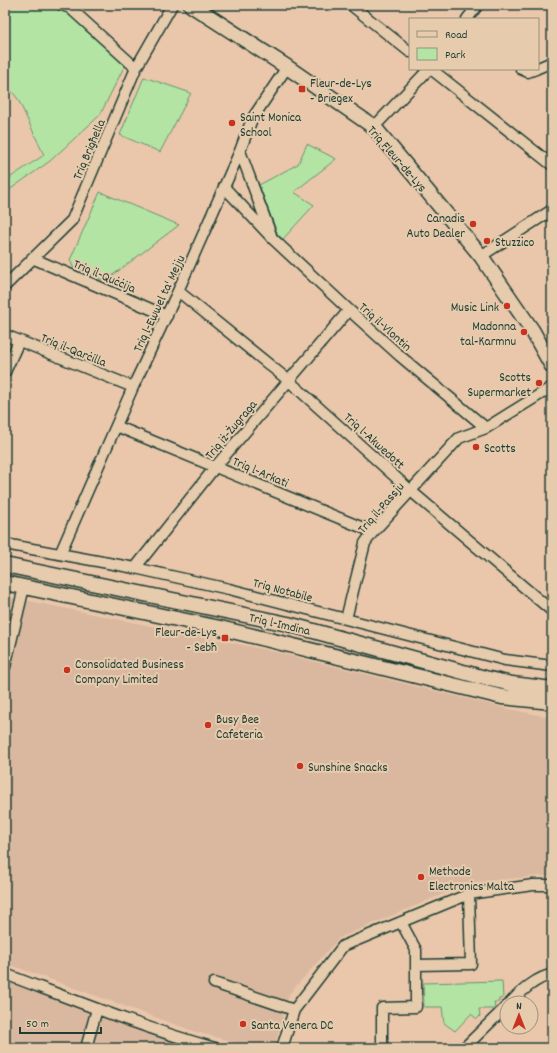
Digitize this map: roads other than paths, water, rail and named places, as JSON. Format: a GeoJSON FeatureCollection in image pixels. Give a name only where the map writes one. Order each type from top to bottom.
{"type":"FeatureCollection","features":[{"type":"Feature","properties":{"kind":"main road","name":"Triq Fleur-de-Lys"},"geometry":{"type":"LineString","coordinates":[[191,5],[287,67],[374,127],[481,256],[532,330],[552,366]]}},
{"type":"Feature","properties":{"kind":"main road","name":"Triq l-Imdina"},"geometry":{"type":"LineString","coordinates":[[5,565],[288,624],[485,678],[512,684],[552,689]]}},
{"type":"Feature","properties":{"kind":"main road","name":"Triq l-Imdina"},"geometry":{"type":"LineString","coordinates":[[5,583],[220,628],[502,696],[552,702]]}},
{"type":"Feature","properties":{"kind":"street"},"geometry":{"type":"LineString","coordinates":[[62,5],[70,8],[136,68]]}},
{"type":"Feature","properties":{"kind":"street","name":"Triq Brigħella"},"geometry":{"type":"LineString","coordinates":[[5,286],[72,220],[136,68],[172,5]]}},
{"type":"Feature","properties":{"kind":"street"},"geometry":{"type":"LineString","coordinates":[[351,5],[409,51]]}},
{"type":"Feature","properties":{"kind":"street"},"geometry":{"type":"LineString","coordinates":[[468,18],[478,5]]}},
{"type":"Feature","properties":{"kind":"street"},"geometry":{"type":"LineString","coordinates":[[539,67],[552,62]]}},
{"type":"Feature","properties":{"kind":"street","name":"Triq l-Ewwel ta' Mejju"},"geometry":{"type":"LineString","coordinates":[[60,554],[133,387],[167,316],[240,151],[252,119],[287,67]]}},
{"type":"Feature","properties":{"kind":"street"},"geometry":{"type":"LineString","coordinates":[[374,127],[429,70]]}},
{"type":"Feature","properties":{"kind":"street"},"geometry":{"type":"LineString","coordinates":[[431,70],[552,165]]}},
{"type":"Feature","properties":{"kind":"street"},"geometry":{"type":"LineString","coordinates":[[523,70],[528,72],[532,70]]}},
{"type":"Feature","properties":{"kind":"street","name":"Triq il-Vlontin"},"geometry":{"type":"LineString","coordinates":[[240,151],[273,239]]}},
{"type":"Feature","properties":{"kind":"street","name":"Triq il-Vlontin"},"geometry":{"type":"LineString","coordinates":[[224,187],[273,239],[349,310],[400,356],[486,428]]}},
{"type":"Feature","properties":{"kind":"street"},"geometry":{"type":"LineString","coordinates":[[481,256],[552,210]]}},
{"type":"Feature","properties":{"kind":"street","name":"Triq il-Quċċija"},"geometry":{"type":"LineString","coordinates":[[32,258],[167,316]]}},
{"type":"Feature","properties":{"kind":"street","name":"Triq l-Akwedott"},"geometry":{"type":"LineString","coordinates":[[178,291],[288,380],[411,491],[552,610]]}},
{"type":"Feature","properties":{"kind":"street","name":"Triq iż-Żugraga"},"geometry":{"type":"LineString","coordinates":[[134,568],[216,466],[349,310]]}},
{"type":"Feature","properties":{"kind":"street","name":"Triq il-Qarċilla"},"geometry":{"type":"LineString","coordinates":[[5,335],[133,387]]}},
{"type":"Feature","properties":{"kind":"street"},"geometry":{"type":"LineString","coordinates":[[5,372],[19,341]]}},
{"type":"Feature","properties":{"kind":"street","name":"Triq il-Passju"},"geometry":{"type":"LineString","coordinates":[[346,619],[365,543],[373,532],[459,438],[486,428],[552,387]]}},
{"type":"Feature","properties":{"kind":"street","name":"Triq l-Arkati"},"geometry":{"type":"LineString","coordinates":[[116,426],[373,532]]}},
{"type":"Feature","properties":{"kind":"street","name":"Triq Notabile"},"geometry":{"type":"LineString","coordinates":[[5,544],[134,568],[229,589],[505,660],[552,666]]}},
{"type":"Feature","properties":{"kind":"street"},"geometry":{"type":"LineString","coordinates":[[5,667],[24,587]]}},
{"type":"Feature","properties":{"kind":"street"},"geometry":{"type":"LineString","coordinates":[[282,1048],[294,1010],[344,946],[469,894],[533,885],[552,885]]}},
{"type":"Feature","properties":{"kind":"street"},"geometry":{"type":"LineString","coordinates":[[416,965],[471,964],[469,894]]}},
{"type":"Feature","properties":{"kind":"street"},"geometry":{"type":"LineString","coordinates":[[382,1048],[382,1008],[416,1007],[416,950],[401,922]]}},
{"type":"Feature","properties":{"kind":"street"},"geometry":{"type":"LineString","coordinates":[[5,974],[97,1009],[215,1048]]}},
{"type":"Feature","properties":{"kind":"street"},"geometry":{"type":"LineString","coordinates":[[517,995],[546,976],[552,975]]}},
{"type":"Feature","properties":{"kind":"street"},"geometry":{"type":"LineString","coordinates":[[214,983],[294,1010]]}},
{"type":"Feature","properties":{"kind":"street"},"geometry":{"type":"LineString","coordinates":[[86,1048],[97,1009]]}},
{"type":"Feature","properties":{"kind":"street"},"geometry":{"type":"LineString","coordinates":[[464,1048],[499,1014]]}},
{"type":"Feature","properties":{"kind":"place","name":"Fleur-de-Lys - Briegex"},"geometry":{"type":"Point","coordinates":[302,89]}},
{"type":"Feature","properties":{"kind":"place","name":"Saint Monica School"},"geometry":{"type":"Point","coordinates":[232,123]}},
{"type":"Feature","properties":{"kind":"place","name":"Canadis Auto Dealer"},"geometry":{"type":"Point","coordinates":[473,224]}},
{"type":"Feature","properties":{"kind":"place","name":"Stuzzico"},"geometry":{"type":"Point","coordinates":[487,241]}},
{"type":"Feature","properties":{"kind":"place","name":"Music Link"},"geometry":{"type":"Point","coordinates":[507,306]}},
{"type":"Feature","properties":{"kind":"place","name":"Madonna tal-Karmnu"},"geometry":{"type":"Point","coordinates":[524,332]}},
{"type":"Feature","properties":{"kind":"place","name":"Scotts Supermarket"},"geometry":{"type":"Point","coordinates":[539,383]}},
{"type":"Feature","properties":{"kind":"place","name":"Scotts"},"geometry":{"type":"Point","coordinates":[476,447]}},
{"type":"Feature","properties":{"kind":"place","name":"Fleur-de-Lys - Sebħ"},"geometry":{"type":"Point","coordinates":[225,638]}},
{"type":"Feature","properties":{"kind":"place","name":"Consolidated Business Company Limited"},"geometry":{"type":"Point","coordinates":[67,670]}},
{"type":"Feature","properties":{"kind":"place","name":"Busy Bee Cafeteria"},"geometry":{"type":"Point","coordinates":[208,725]}},
{"type":"Feature","properties":{"kind":"place","name":"Sunshine Snacks"},"geometry":{"type":"Point","coordinates":[300,766]}},
{"type":"Feature","properties":{"kind":"place","name":"Methode Electronics Malta"},"geometry":{"type":"Point","coordinates":[421,877]}},
{"type":"Feature","properties":{"kind":"place","name":"Santa Venera DC"},"geometry":{"type":"Point","coordinates":[243,1024]}}]}
